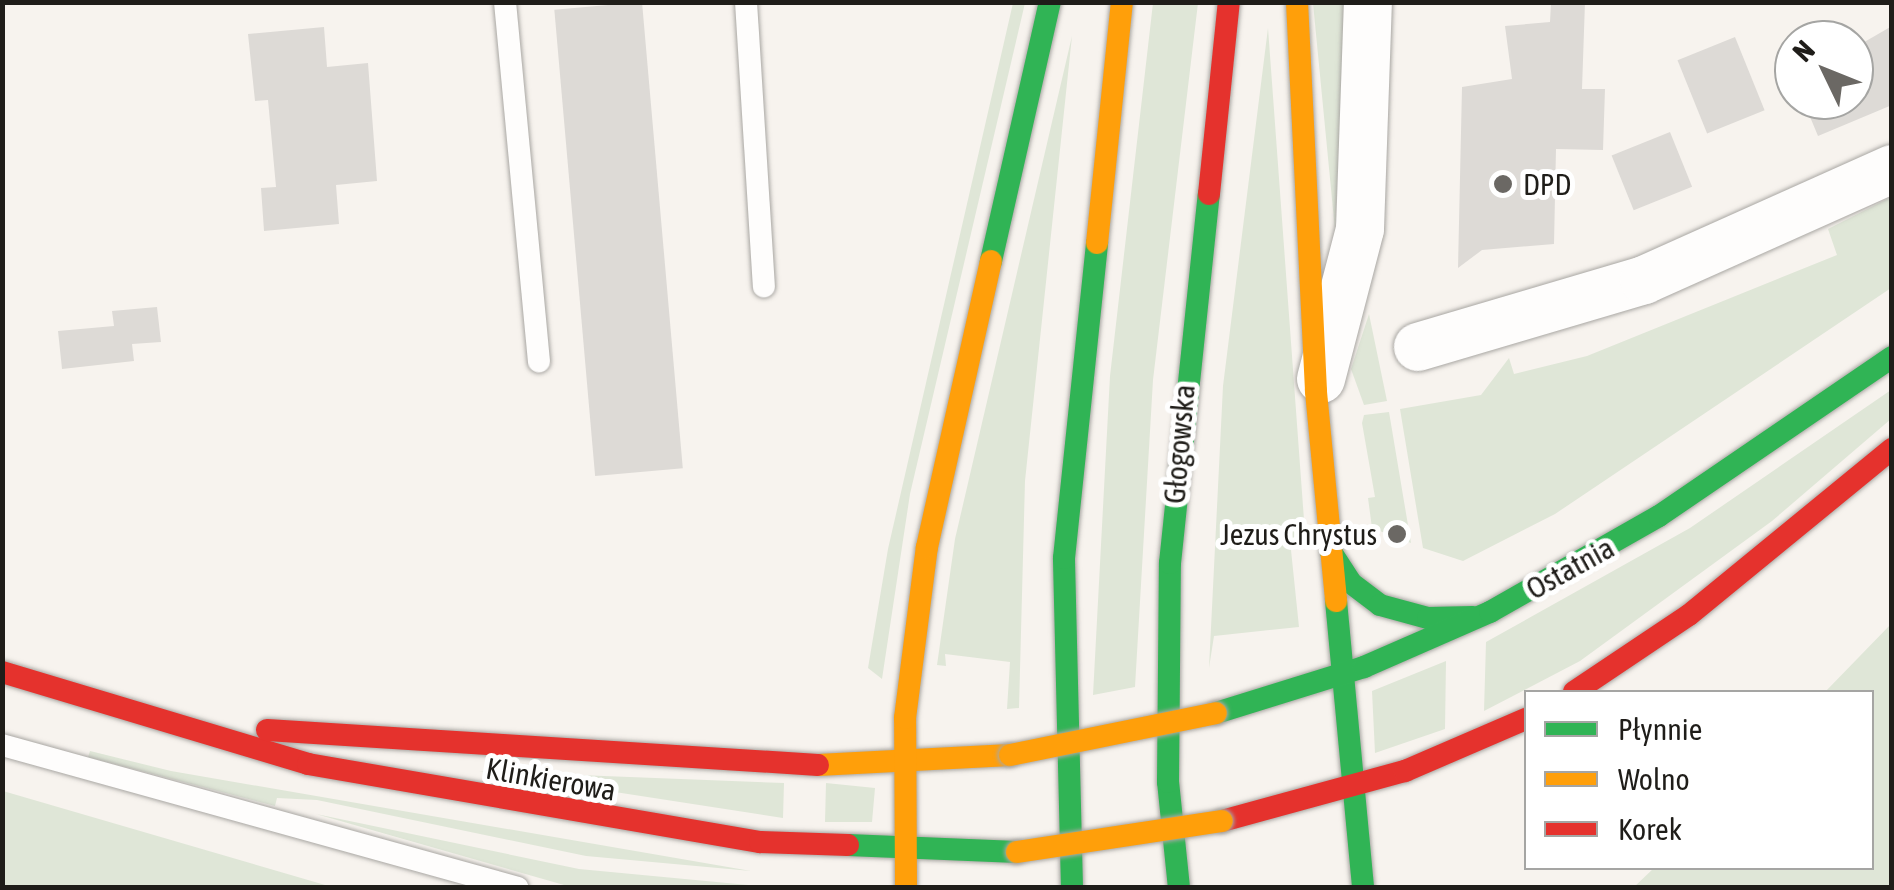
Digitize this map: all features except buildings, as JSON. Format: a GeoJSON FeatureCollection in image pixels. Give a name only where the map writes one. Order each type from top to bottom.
{"type":"FeatureCollection","features":[{"type":"Feature","properties":{"kind":"street"},"geometry":{"type":"LineString","coordinates":[[906,888],[906,765],[913,646],[936,499],[1050,2]]}},
{"type":"Feature","properties":{"kind":"street"},"geometry":{"type":"LineString","coordinates":[[1072,888],[1064,558],[1122,2]]}},
{"type":"Feature","properties":{"kind":"street","name":"Głogowska"},"geometry":{"type":"LineString","coordinates":[[1179,888],[1168,782],[1170,563],[1229,2]]}},
{"type":"Feature","properties":{"kind":"street"},"geometry":{"type":"LineString","coordinates":[[1297,2],[1316,392],[1344,674],[1348,787],[1363,888]]}},
{"type":"Feature","properties":{"kind":"street"},"geometry":{"type":"LineString","coordinates":[[1316,392],[1360,229],[1368,2]]}},
{"type":"Feature","properties":{"kind":"street"},"geometry":{"type":"LineString","coordinates":[[1418,347],[1644,280],[1892,169]]}},
{"type":"Feature","properties":{"kind":"street","name":"Ostatnia"},"geometry":{"type":"LineString","coordinates":[[906,765],[1010,755],[1216,713],[1344,674],[1490,612],[1658,516],[1892,357]]}},
{"type":"Feature","properties":{"kind":"street"},"geometry":{"type":"LineString","coordinates":[[1577,690],[1689,615],[1892,449]]}},
{"type":"Feature","properties":{"kind":"street"},"geometry":{"type":"LineString","coordinates":[[1331,552],[1351,583],[1380,605],[1438,618],[1490,612]]}},
{"type":"Feature","properties":{"kind":"street","name":"Klinkierowa"},"geometry":{"type":"LineString","coordinates":[[2,672],[308,764],[440,790],[760,842],[904,851]]}},
{"type":"Feature","properties":{"kind":"street"},"geometry":{"type":"LineString","coordinates":[[904,851],[1017,852],[1222,821],[1348,787],[1524,720]]}},
{"type":"Feature","properties":{"kind":"street","name":"Klinkierowa"},"geometry":{"type":"LineString","coordinates":[[194,727],[667,759],[906,765]]}},
{"type":"Feature","properties":{"kind":"lane"},"geometry":{"type":"LineString","coordinates":[[505,2],[539,361]]}},
{"type":"Feature","properties":{"kind":"lane"},"geometry":{"type":"LineString","coordinates":[[746,2],[764,286]]}},
{"type":"Feature","properties":{"kind":"lane"},"geometry":{"type":"LineString","coordinates":[[2,745],[518,888]]}},
{"type":"Feature","properties":{"kind":"green space"},"geometry":{"type":"Polygon","coordinates":[[[1013,3],[1025,3],[910,494],[882,679],[868,668],[888,549],[1013,3]]]}},
{"type":"Feature","properties":{"kind":"green space"},"geometry":{"type":"Polygon","coordinates":[[[1153,3],[1198,3],[1153,380],[1135,687],[1093,695],[1110,376],[1153,3]]]}},
{"type":"Feature","properties":{"kind":"green space"},"geometry":{"type":"Polygon","coordinates":[[[1313,3],[1346,3],[1335,230],[1313,3]]]}},
{"type":"Feature","properties":{"kind":"green space"},"geometry":{"type":"Polygon","coordinates":[[[1268,28],[1306,547],[1291,550],[1299,627],[1214,636],[1209,668],[1223,386],[1268,28]]]}},
{"type":"Feature","properties":{"kind":"green space"},"geometry":{"type":"Polygon","coordinates":[[[1072,36],[1025,481],[1019,708],[1007,709],[1010,662],[945,654],[946,666],[937,665],[955,539],[1072,36]]]}},
{"type":"Feature","properties":{"kind":"green space"},"geometry":{"type":"Polygon","coordinates":[[[1891,197],[1891,288],[1555,514],[1463,561],[1423,548],[1400,409],[1481,395],[1509,358],[1514,374],[1587,356],[1837,255],[1828,229],[1891,197]]]}},
{"type":"Feature","properties":{"kind":"green space"},"geometry":{"type":"Polygon","coordinates":[[[1369,314],[1387,401],[1364,405],[1351,369],[1369,314]]]}},
{"type":"Feature","properties":{"kind":"green space"},"geometry":{"type":"Polygon","coordinates":[[[1891,390],[1891,419],[1772,521],[1580,661],[1484,711],[1486,642],[1690,528],[1891,390]]]}},
{"type":"Feature","properties":{"kind":"green space"},"geometry":{"type":"Polygon","coordinates":[[[1389,412],[1411,543],[1372,528],[1368,498],[1375,497],[1362,423],[1364,415],[1389,412]]]}},
{"type":"Feature","properties":{"kind":"green space"},"geometry":{"type":"Polygon","coordinates":[[[1891,624],[1891,887],[1634,887],[1652,870],[1874,870],[1874,690],[1827,690],[1891,624]]]}},
{"type":"Feature","properties":{"kind":"green space"},"geometry":{"type":"Polygon","coordinates":[[[1446,661],[1445,729],[1375,753],[1372,691],[1446,661]]]}},
{"type":"Feature","properties":{"kind":"green space"},"geometry":{"type":"Polygon","coordinates":[[[90,751],[171,771],[751,871],[586,856],[317,800],[277,798],[275,806],[88,757],[90,751]]]}},
{"type":"Feature","properties":{"kind":"green space"},"geometry":{"type":"Polygon","coordinates":[[[479,771],[784,783],[783,818],[479,771]]]}},
{"type":"Feature","properties":{"kind":"green space"},"geometry":{"type":"Polygon","coordinates":[[[826,783],[875,788],[872,822],[825,822],[826,783]]]}},
{"type":"Feature","properties":{"kind":"green space"},"geometry":{"type":"Polygon","coordinates":[[[3,791],[332,887],[3,887],[3,791]]]}},
{"type":"Feature","properties":{"kind":"green space"},"geometry":{"type":"Polygon","coordinates":[[[316,814],[579,869],[769,887],[571,887],[316,814]]]}},
{"type":"Feature","properties":{"kind":"traffic: fast"},"geometry":{"type":"LineString","coordinates":[[991,261],[1050,2]]}},
{"type":"Feature","properties":{"kind":"traffic: fast"},"geometry":{"type":"LineString","coordinates":[[1179,888],[1168,782],[1170,563],[1209,194]]}},
{"type":"Feature","properties":{"kind":"traffic: fast"},"geometry":{"type":"LineString","coordinates":[[1072,888],[1064,558],[1097,243]]}},
{"type":"Feature","properties":{"kind":"traffic: fast"},"geometry":{"type":"LineString","coordinates":[[1216,713],[1364,667],[1490,612],[1659,516],[1892,357]]}},
{"type":"Feature","properties":{"kind":"traffic: fast"},"geometry":{"type":"LineString","coordinates":[[1331,552],[1351,583],[1380,605],[1428,618],[1473,617]]}},
{"type":"Feature","properties":{"kind":"traffic: fast"},"geometry":{"type":"LineString","coordinates":[[1336,601],[1363,888]]}},
{"type":"Feature","properties":{"kind":"traffic: fast"},"geometry":{"type":"LineString","coordinates":[[848,845],[1017,852]]}},
{"type":"Feature","properties":{"kind":"traffic: slow"},"geometry":{"type":"LineString","coordinates":[[1097,243],[1122,2]]}},
{"type":"Feature","properties":{"kind":"traffic: slow"},"geometry":{"type":"LineString","coordinates":[[1297,2],[1316,392],[1336,601]]}},
{"type":"Feature","properties":{"kind":"traffic: slow"},"geometry":{"type":"LineString","coordinates":[[906,888],[905,718],[927,547],[991,261]]}},
{"type":"Feature","properties":{"kind":"traffic: slow"},"geometry":{"type":"LineString","coordinates":[[1010,755],[1216,713]]}},
{"type":"Feature","properties":{"kind":"traffic: slow"},"geometry":{"type":"LineString","coordinates":[[818,765],[1010,755]]}},
{"type":"Feature","properties":{"kind":"traffic: slow"},"geometry":{"type":"LineString","coordinates":[[1017,852],[1222,821]]}},
{"type":"Feature","properties":{"kind":"traffic: jam"},"geometry":{"type":"LineString","coordinates":[[1209,194],[1229,2]]}},
{"type":"Feature","properties":{"kind":"traffic: jam"},"geometry":{"type":"LineString","coordinates":[[1577,690],[1689,615],[1892,449]]}},
{"type":"Feature","properties":{"kind":"traffic: jam"},"geometry":{"type":"LineString","coordinates":[[2,672],[308,764],[760,842],[848,845]]}},
{"type":"Feature","properties":{"kind":"traffic: jam"},"geometry":{"type":"LineString","coordinates":[[1222,821],[1405,771],[1524,720]]}},
{"type":"Feature","properties":{"kind":"traffic: jam"},"geometry":{"type":"LineString","coordinates":[[267,730],[818,765]]}},
{"type":"Feature","properties":{"kind":"place","name":"DPD"},"geometry":{"type":"Point","coordinates":[1503,184]}},
{"type":"Feature","properties":{"kind":"place","name":"Jezus Chrystus"},"geometry":{"type":"Point","coordinates":[1397,534]}}]}
